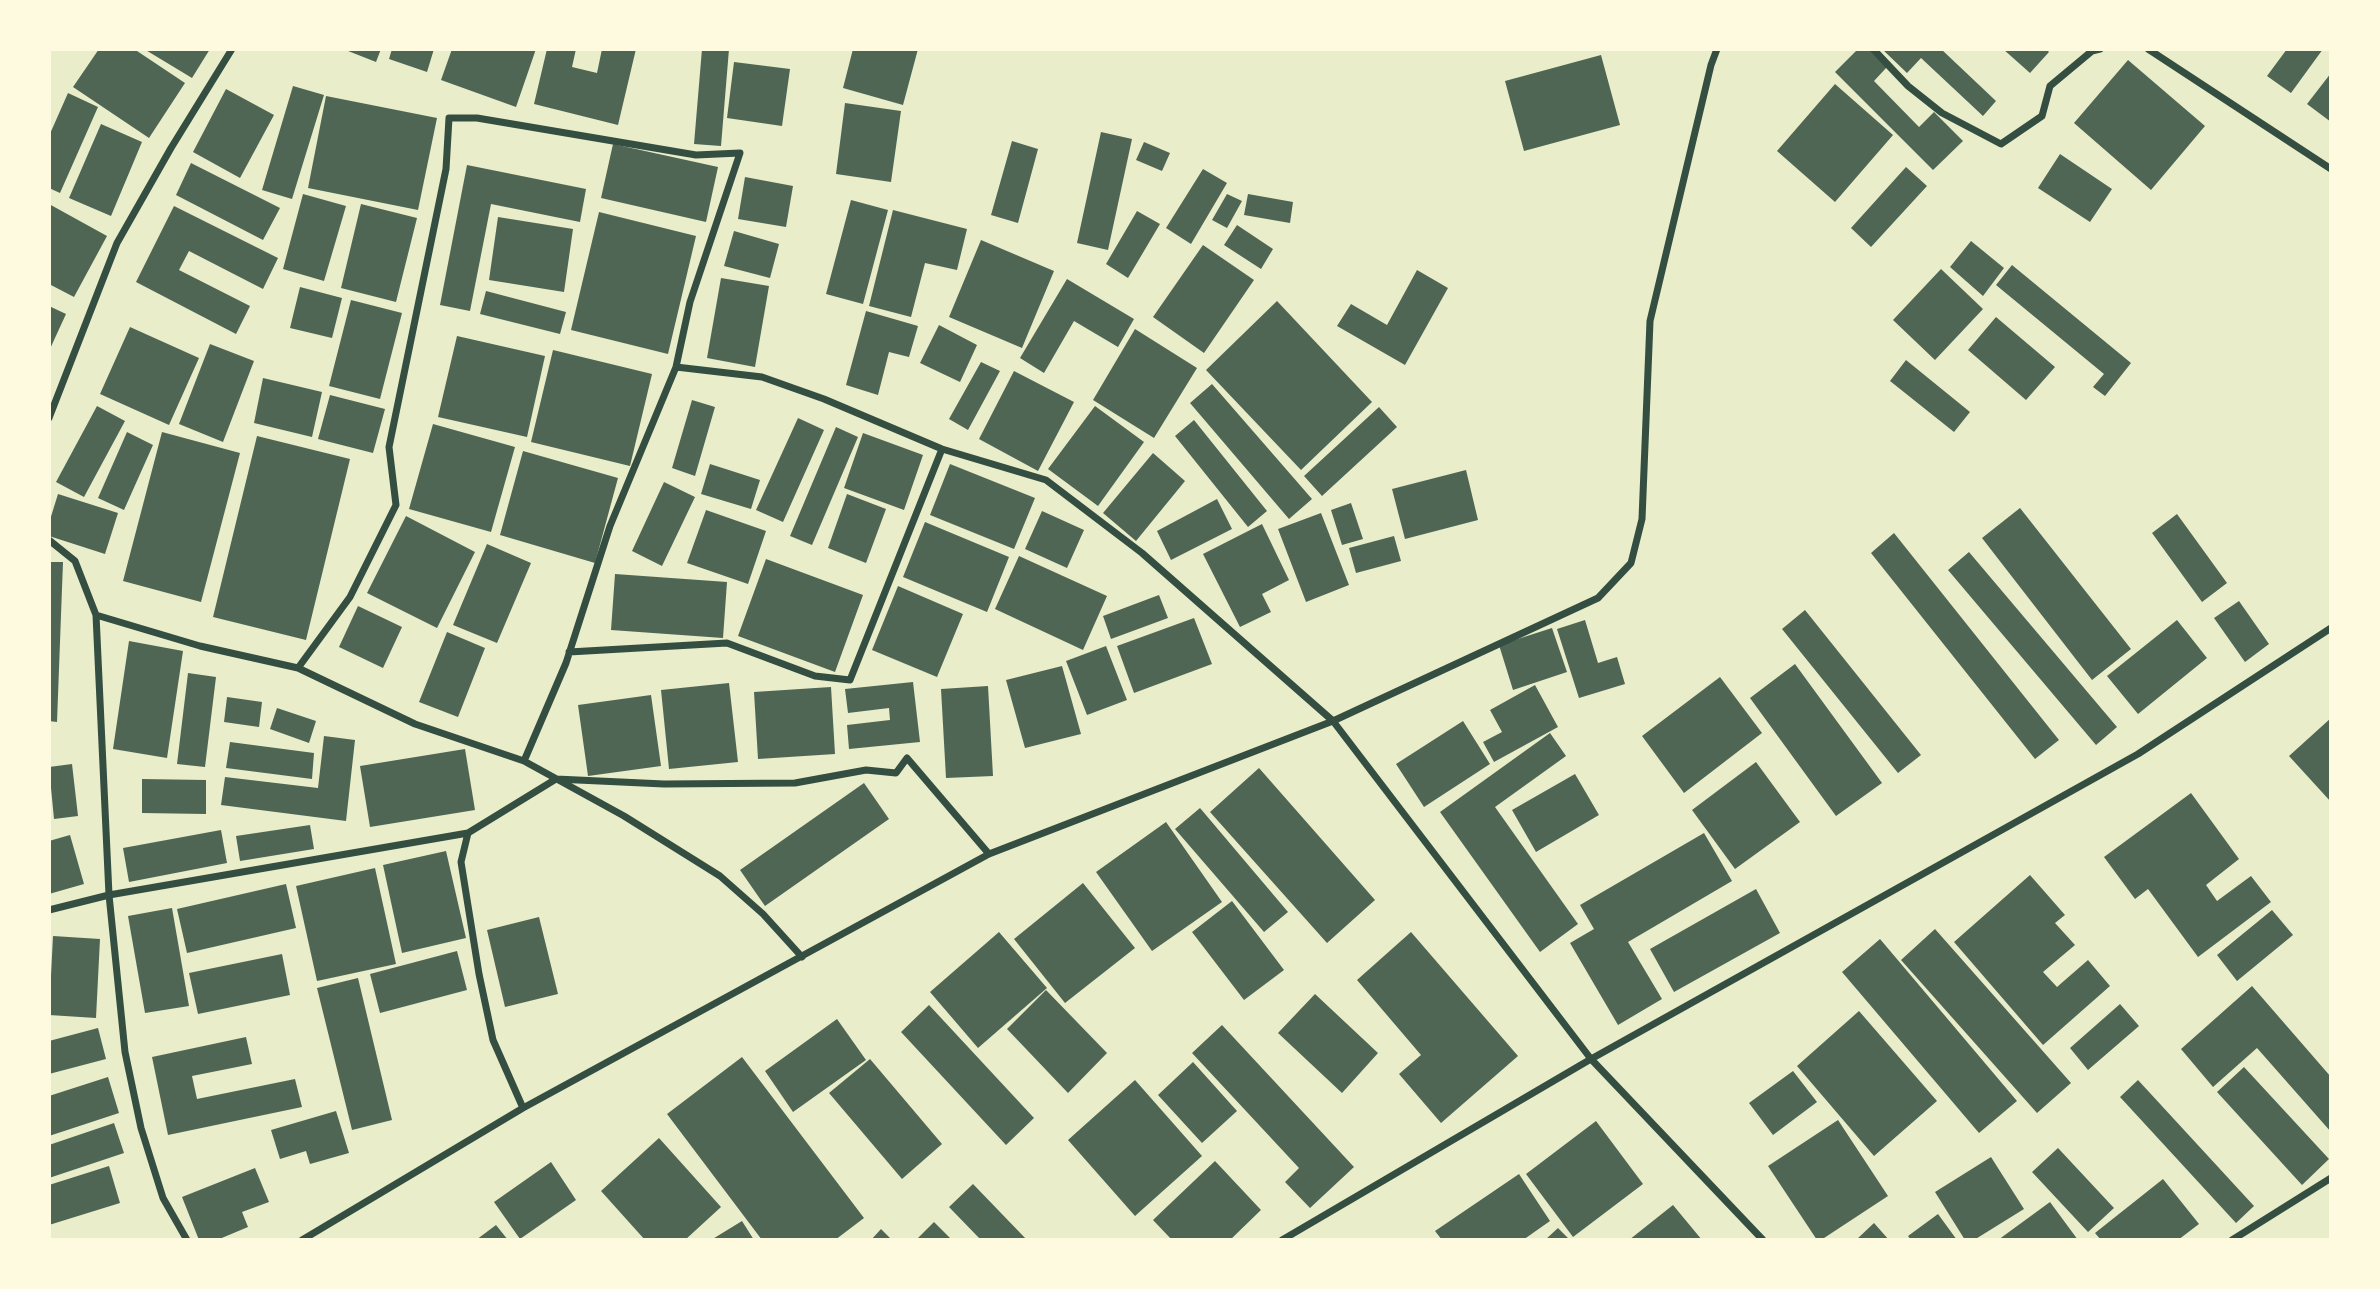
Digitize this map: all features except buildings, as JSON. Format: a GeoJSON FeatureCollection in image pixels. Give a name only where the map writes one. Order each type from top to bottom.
{"type":"FeatureCollection","features":[{"type":"Feature","properties":{"kind":"street"},"geometry":{"type":"LineString","coordinates":[[49,418],[117,243],[232,49]]}},
{"type":"Feature","properties":{"kind":"street"},"geometry":{"type":"LineString","coordinates":[[302,1240],[523,1108],[989,854],[1333,721],[1598,598],[1631,563],[1642,519],[1650,321],[1717,49]]}},
{"type":"Feature","properties":{"kind":"street"},"geometry":{"type":"LineString","coordinates":[[1872,49],[1908,86],[1942,113],[2001,144],[2042,116],[2050,86],[2092,51],[2100,49]]}},
{"type":"Feature","properties":{"kind":"street"},"geometry":{"type":"LineString","coordinates":[[2148,49],[2331,169]]}},
{"type":"Feature","properties":{"kind":"street"},"geometry":{"type":"LineString","coordinates":[[298,668],[350,597],[396,505],[389,447],[446,169],[449,118],[477,118],[696,155],[740,153],[690,302],[676,367],[610,526],[569,652],[524,761]]}},
{"type":"Feature","properties":{"kind":"street"},"geometry":{"type":"LineString","coordinates":[[676,367],[762,377],[824,399],[942,449],[1046,480],[1142,553],[1333,721],[1591,1059],[1763,1240]]}},
{"type":"Feature","properties":{"kind":"street"},"geometry":{"type":"LineString","coordinates":[[569,652],[727,643],[815,676],[850,680],[942,449]]}},
{"type":"Feature","properties":{"kind":"street"},"geometry":{"type":"LineString","coordinates":[[49,540],[75,561],[96,615],[109,895],[125,1052],[141,1128],[163,1198],[187,1240]]}},
{"type":"Feature","properties":{"kind":"street"},"geometry":{"type":"LineString","coordinates":[[96,615],[200,646],[298,668],[415,724],[524,761],[624,816],[720,876],[763,914],[802,957]]}},
{"type":"Feature","properties":{"kind":"street"},"geometry":{"type":"LineString","coordinates":[[1282,1240],[1591,1059],[2138,754],[2331,628]]}},
{"type":"Feature","properties":{"kind":"street"},"geometry":{"type":"LineString","coordinates":[[49,910],[109,895],[468,833],[556,779],[664,784],[795,783],[866,770],[896,773],[907,758],[989,854]]}},
{"type":"Feature","properties":{"kind":"street"},"geometry":{"type":"LineString","coordinates":[[468,833],[461,863],[479,974],[493,1040],[523,1108]]}},
{"type":"Feature","properties":{"kind":"street"},"geometry":{"type":"LineString","coordinates":[[2232,1240],[2331,1178]]}}]}
